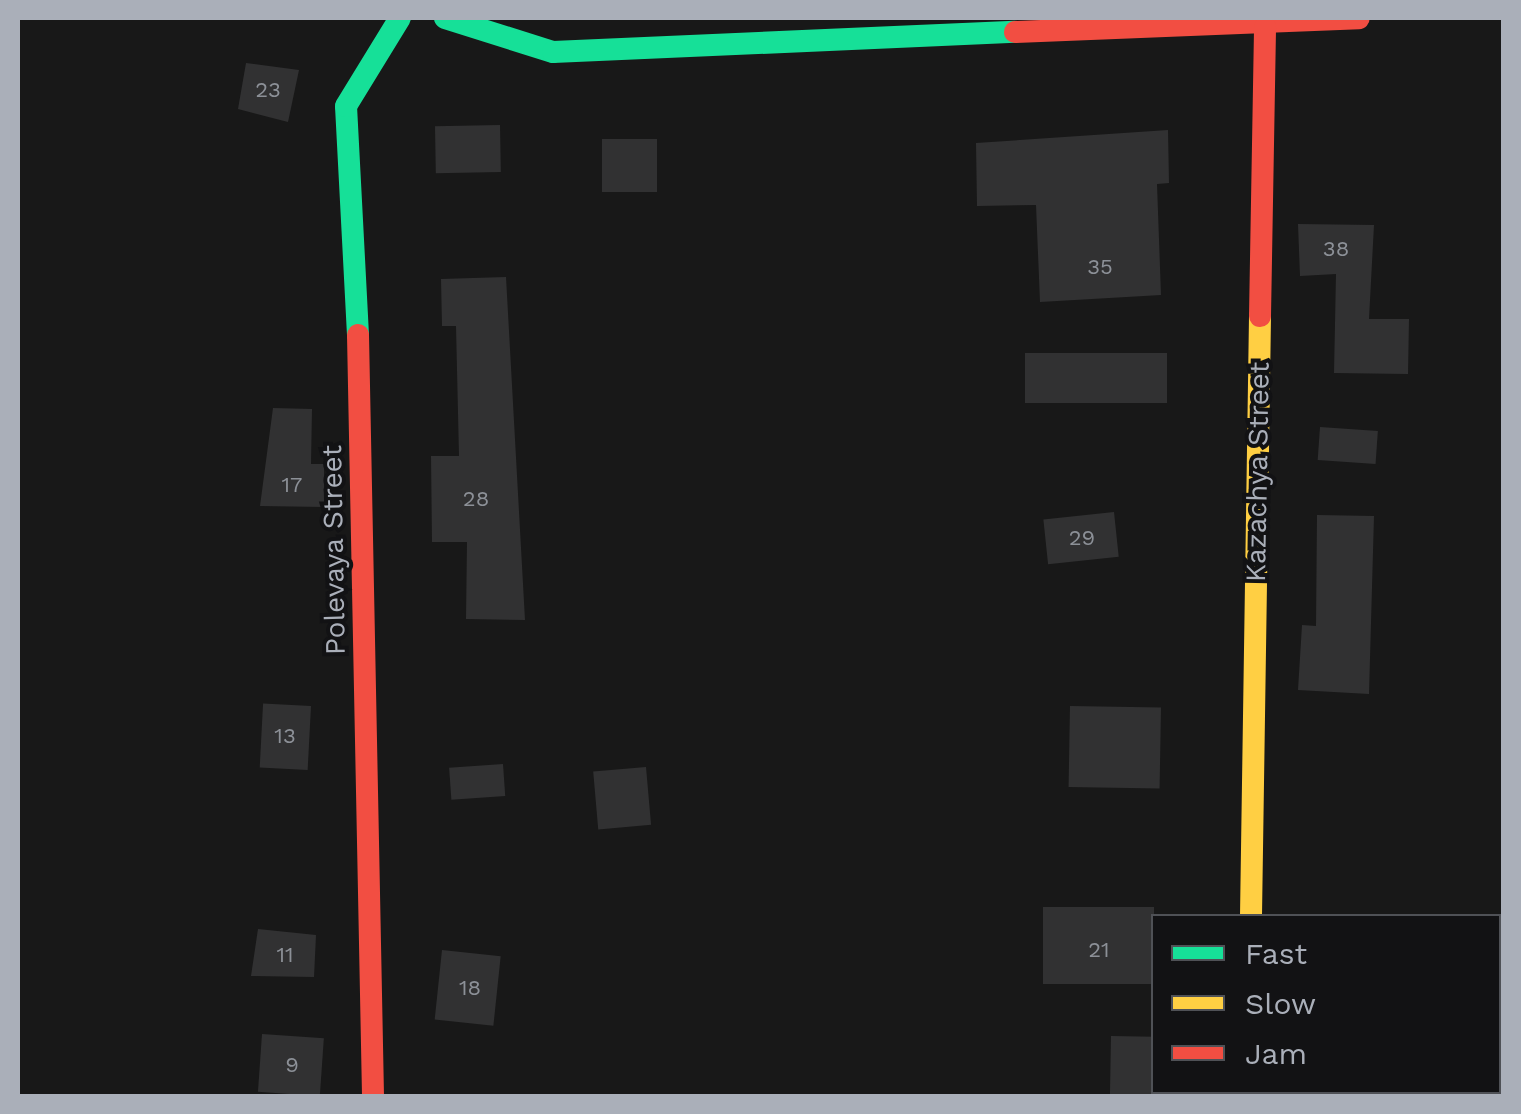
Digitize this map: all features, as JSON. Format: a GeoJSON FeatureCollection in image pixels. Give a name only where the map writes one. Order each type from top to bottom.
{"type":"FeatureCollection","features":[{"type":"Feature","properties":{"kind":"street","name":"Polevaya Street"},"geometry":{"type":"LineString","coordinates":[[373,1096],[364,461],[346,106],[400,18]]}},
{"type":"Feature","properties":{"kind":"street"},"geometry":{"type":"LineString","coordinates":[[445,18],[553,52],[1210,23],[1266,26],[1360,18]]}},
{"type":"Feature","properties":{"kind":"street","name":"Kazachya Street"},"geometry":{"type":"LineString","coordinates":[[1251,914],[1266,26]]}},
{"type":"Feature","properties":{"kind":"building"},"geometry":{"type":"Polygon","coordinates":[[[246,63],[299,70],[288,122],[238,109],[246,63]]]}},
{"type":"Feature","properties":{"kind":"building"},"geometry":{"type":"Polygon","coordinates":[[[500,125],[501,172],[436,173],[435,126],[500,125]]]}},
{"type":"Feature","properties":{"kind":"building"},"geometry":{"type":"Polygon","coordinates":[[[1168,130],[1169,183],[1157,184],[1161,295],[1040,302],[1036,205],[977,206],[976,143],[1168,130]]]}},
{"type":"Feature","properties":{"kind":"building"},"geometry":{"type":"Polygon","coordinates":[[[602,139],[657,139],[657,192],[602,192],[602,139]]]}},
{"type":"Feature","properties":{"kind":"building"},"geometry":{"type":"Polygon","coordinates":[[[1298,224],[1374,225],[1369,319],[1409,319],[1408,374],[1334,373],[1336,274],[1300,276],[1298,224]]]}},
{"type":"Feature","properties":{"kind":"building"},"geometry":{"type":"Polygon","coordinates":[[[506,277],[525,620],[466,619],[467,542],[432,542],[431,456],[459,456],[456,326],[442,326],[441,279],[506,277]]]}},
{"type":"Feature","properties":{"kind":"building"},"geometry":{"type":"Polygon","coordinates":[[[1025,353],[1167,353],[1167,403],[1025,403],[1025,353]]]}},
{"type":"Feature","properties":{"kind":"building"},"geometry":{"type":"Polygon","coordinates":[[[273,408],[312,409],[311,464],[324,464],[324,507],[260,506],[273,408]]]}},
{"type":"Feature","properties":{"kind":"building"},"geometry":{"type":"Polygon","coordinates":[[[1320,427],[1378,431],[1376,464],[1318,460],[1320,427]]]}},
{"type":"Feature","properties":{"kind":"building"},"geometry":{"type":"Polygon","coordinates":[[[1114,512],[1119,557],[1048,564],[1043,519],[1114,512]]]}},
{"type":"Feature","properties":{"kind":"building"},"geometry":{"type":"Polygon","coordinates":[[[1317,515],[1374,516],[1369,694],[1298,690],[1302,625],[1316,626],[1317,515]]]}},
{"type":"Feature","properties":{"kind":"building"},"geometry":{"type":"Polygon","coordinates":[[[263,703],[311,706],[308,770],[260,767],[263,703]]]}},
{"type":"Feature","properties":{"kind":"building"},"geometry":{"type":"Polygon","coordinates":[[[1070,706],[1161,708],[1160,789],[1069,787],[1070,706]]]}},
{"type":"Feature","properties":{"kind":"building"},"geometry":{"type":"Polygon","coordinates":[[[503,764],[505,796],[451,800],[449,768],[503,764]]]}},
{"type":"Feature","properties":{"kind":"building"},"geometry":{"type":"Polygon","coordinates":[[[646,767],[651,825],[598,829],[593,772],[646,767]]]}},
{"type":"Feature","properties":{"kind":"building"},"geometry":{"type":"Polygon","coordinates":[[[1043,907],[1154,907],[1151,984],[1043,984],[1043,907]]]}},
{"type":"Feature","properties":{"kind":"building"},"geometry":{"type":"Polygon","coordinates":[[[258,929],[316,935],[314,977],[251,976],[258,929]]]}},
{"type":"Feature","properties":{"kind":"building"},"geometry":{"type":"Polygon","coordinates":[[[442,950],[501,956],[493,1026],[435,1020],[442,950]]]}},
{"type":"Feature","properties":{"kind":"building"},"geometry":{"type":"Polygon","coordinates":[[[262,1034],[324,1038],[320,1096],[258,1092],[262,1034]]]}},
{"type":"Feature","properties":{"kind":"building"},"geometry":{"type":"Polygon","coordinates":[[[1111,1036],[1151,1037],[1153,1096],[1110,1096],[1111,1036]]]}},
{"type":"Feature","properties":{"kind":"traffic: fast"},"geometry":{"type":"LineString","coordinates":[[358,335],[346,106],[400,18]]}},
{"type":"Feature","properties":{"kind":"traffic: fast"},"geometry":{"type":"LineString","coordinates":[[445,18],[553,52],[1015,32]]}},
{"type":"Feature","properties":{"kind":"traffic: slow"},"geometry":{"type":"LineString","coordinates":[[1251,914],[1260,316]]}},
{"type":"Feature","properties":{"kind":"traffic: jam"},"geometry":{"type":"LineString","coordinates":[[1015,32],[1359,18]]}},
{"type":"Feature","properties":{"kind":"traffic: jam"},"geometry":{"type":"LineString","coordinates":[[1260,316],[1265,27]]}},
{"type":"Feature","properties":{"kind":"traffic: jam"},"geometry":{"type":"LineString","coordinates":[[358,335],[373,1096]]}}]}
